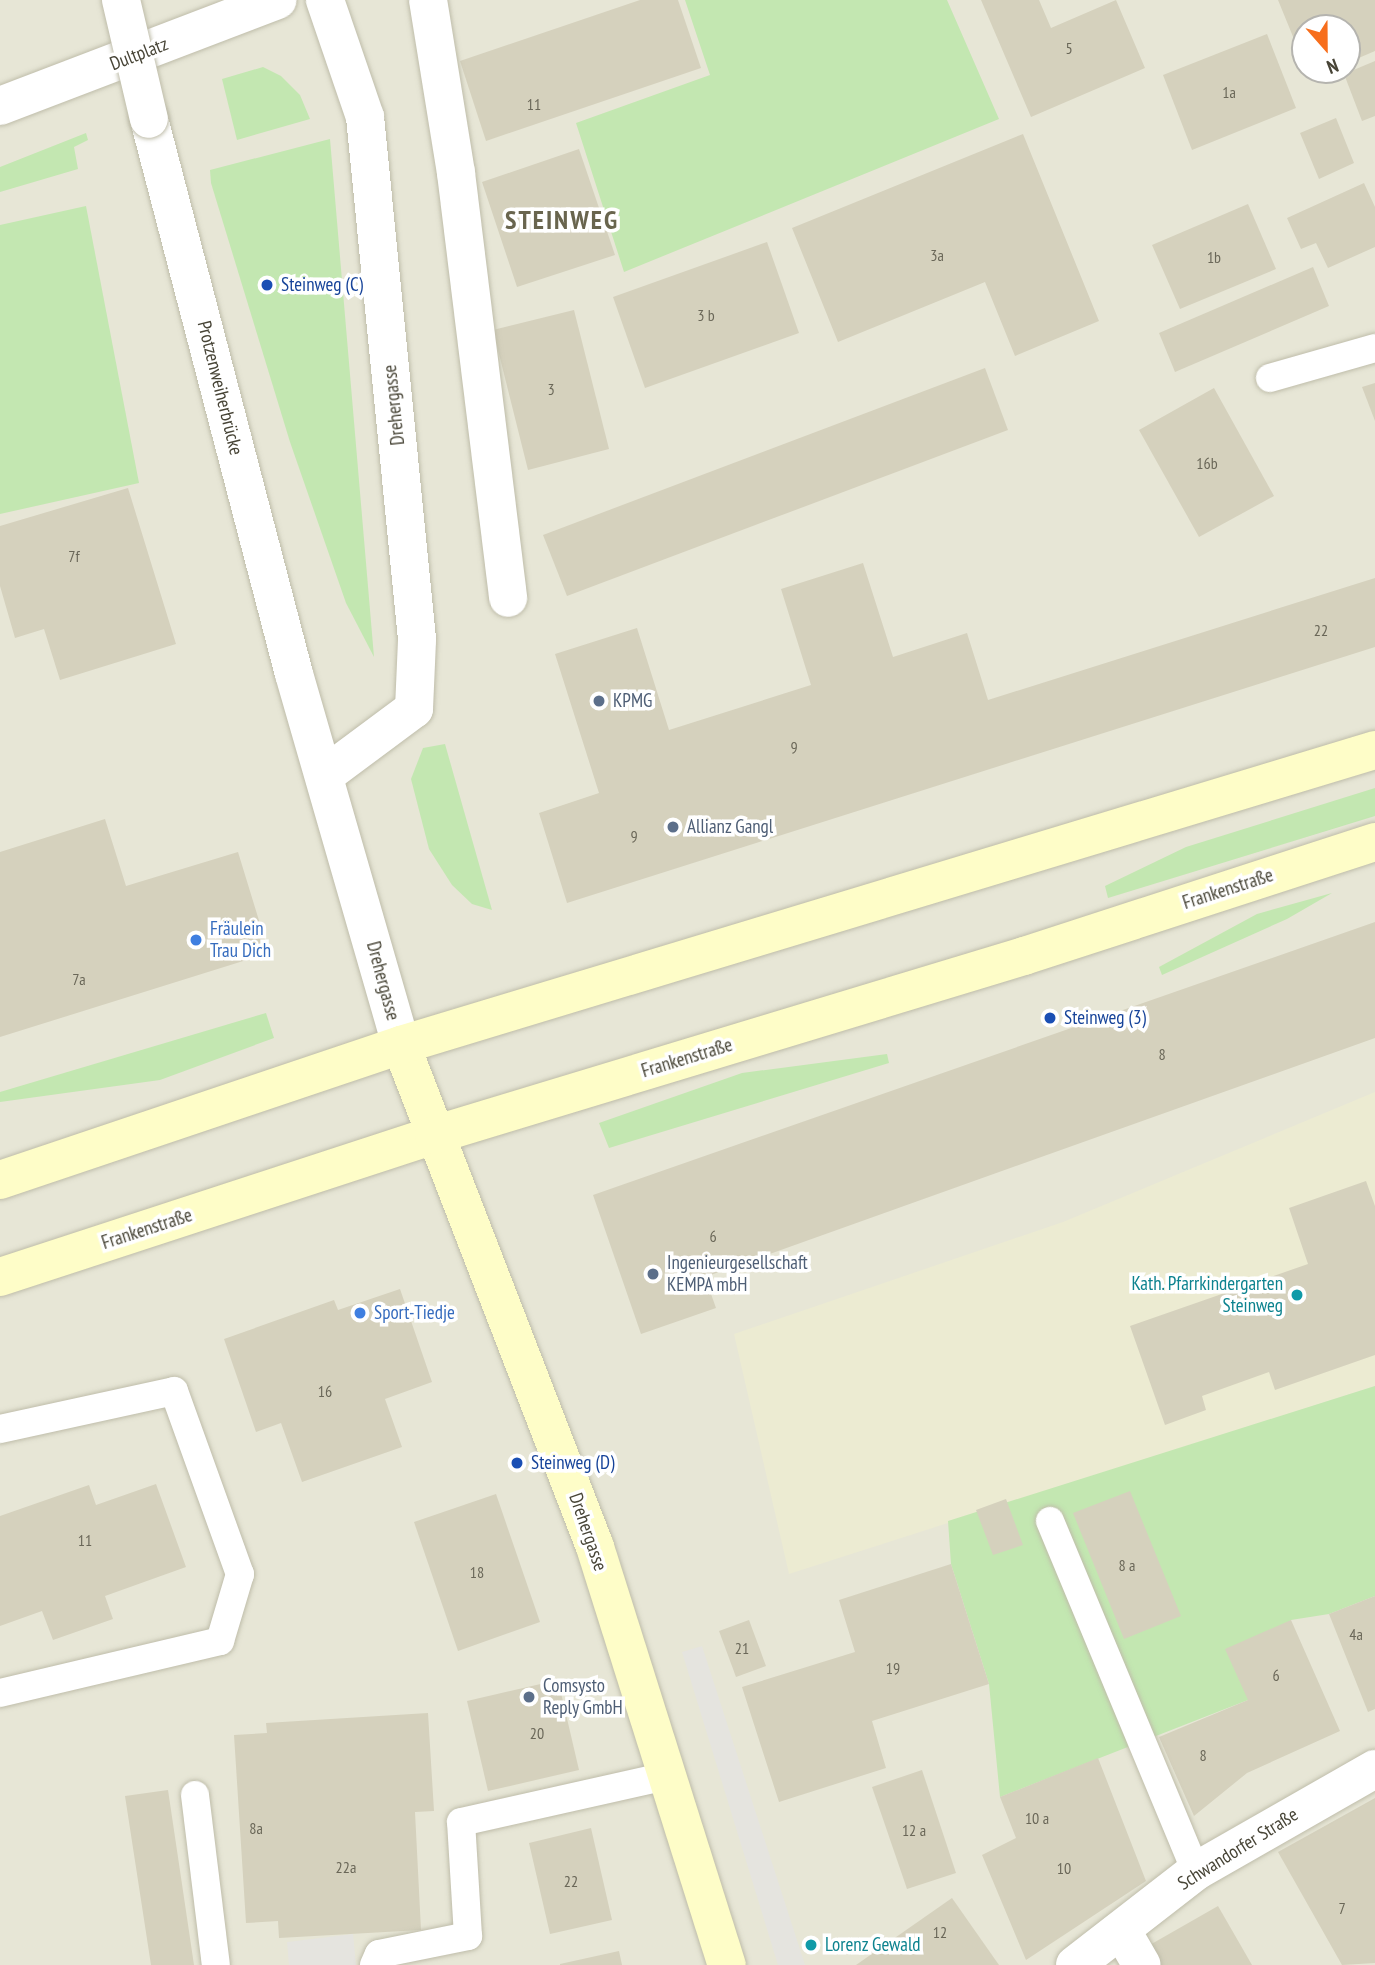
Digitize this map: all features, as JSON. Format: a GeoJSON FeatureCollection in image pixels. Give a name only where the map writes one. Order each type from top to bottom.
{"type":"FeatureCollection","features":[{"type":"Feature","properties":{"kind":"main road"},"geometry":{"type":"LineString","coordinates":[[0,1180],[401,1045],[1375,750]]}},
{"type":"Feature","properties":{"kind":"main road","name":"Frankenstraße"},"geometry":{"type":"LineString","coordinates":[[0,1277],[434,1135],[1024,956],[1375,842]]}},
{"type":"Feature","properties":{"kind":"main road","name":"Drehergasse"},"geometry":{"type":"LineString","coordinates":[[401,1045],[595,1547],[727,1965]]}},
{"type":"Feature","properties":{"kind":"street","name":"Protzenweiherbrücke"},"geometry":{"type":"LineString","coordinates":[[121,0],[149,119],[325,775]]}},
{"type":"Feature","properties":{"kind":"street","name":"Dultplatz"},"geometry":{"type":"LineString","coordinates":[[0,106],[277,0]]}},
{"type":"Feature","properties":{"kind":"street","name":"Drehergasse"},"geometry":{"type":"LineString","coordinates":[[325,0],[365,117],[417,639],[414,709],[325,775],[401,1045]]}},
{"type":"Feature","properties":{"kind":"street"},"geometry":{"type":"LineString","coordinates":[[428,0],[456,173],[508,598]]}},
{"type":"Feature","properties":{"kind":"street","name":"Schwandorfer Straße"},"geometry":{"type":"LineString","coordinates":[[1075,1965],[1196,1871],[1375,1769]]}},
{"type":"Feature","properties":{"kind":"street"},"geometry":{"type":"LineString","coordinates":[[1122,1931],[1142,1965]]}},
{"type":"Feature","properties":{"kind":"lane"},"geometry":{"type":"LineString","coordinates":[[1270,378],[1375,348]]}},
{"type":"Feature","properties":{"kind":"lane"},"geometry":{"type":"LineString","coordinates":[[0,1429],[174,1391],[240,1574],[220,1641],[0,1693]]}},
{"type":"Feature","properties":{"kind":"lane"},"geometry":{"type":"LineString","coordinates":[[1050,1521],[1196,1871]]}},
{"type":"Feature","properties":{"kind":"lane"},"geometry":{"type":"LineString","coordinates":[[374,1965],[379,1954],[468,1936],[461,1822],[667,1776]]}},
{"type":"Feature","properties":{"kind":"lane"},"geometry":{"type":"LineString","coordinates":[[195,1795],[216,1965]]}},
{"type":"Feature","properties":{"kind":"shaded area"},"geometry":{"type":"Polygon","coordinates":[[[0,0],[1375,0],[1375,1965],[0,1965],[0,0]]]}},
{"type":"Feature","properties":{"kind":"shaded area"},"geometry":{"type":"Polygon","coordinates":[[[1375,1092],[1375,1386],[789,1574],[734,1334],[1063,1222],[1375,1092]]]}},
{"type":"Feature","properties":{"kind":"shaded area"},"geometry":{"type":"Polygon","coordinates":[[[702,1646],[805,1965],[778,1965],[682,1652],[702,1646]]]}},
{"type":"Feature","properties":{"kind":"shaded area"},"geometry":{"type":"Polygon","coordinates":[[[353,1934],[356,1965],[289,1965],[287,1942],[353,1934]]]}},
{"type":"Feature","properties":{"kind":"green space"},"geometry":{"type":"Polygon","coordinates":[[[685,0],[947,0],[999,119],[624,272],[576,123],[710,75],[685,0]]]}},
{"type":"Feature","properties":{"kind":"green space"},"geometry":{"type":"Polygon","coordinates":[[[263,67],[281,76],[300,95],[310,119],[237,140],[222,79],[263,67]]]}},
{"type":"Feature","properties":{"kind":"green space"},"geometry":{"type":"Polygon","coordinates":[[[86,133],[88,140],[74,147],[78,169],[0,192],[0,167],[86,133]]]}},
{"type":"Feature","properties":{"kind":"green space"},"geometry":{"type":"Polygon","coordinates":[[[330,139],[374,657],[346,603],[290,442],[211,183],[210,170],[330,139]]]}},
{"type":"Feature","properties":{"kind":"green space"},"geometry":{"type":"Polygon","coordinates":[[[86,206],[139,483],[0,514],[0,225],[86,206]]]}},
{"type":"Feature","properties":{"kind":"green space"},"geometry":{"type":"Polygon","coordinates":[[[445,744],[492,910],[472,904],[452,885],[429,849],[411,779],[423,748],[445,744]]]}},
{"type":"Feature","properties":{"kind":"green space"},"geometry":{"type":"Polygon","coordinates":[[[1375,788],[1375,816],[1108,898],[1105,886],[1186,847],[1375,788]]]}},
{"type":"Feature","properties":{"kind":"green space"},"geometry":{"type":"Polygon","coordinates":[[[1332,893],[1287,919],[1162,975],[1159,967],[1257,914],[1332,893]]]}},
{"type":"Feature","properties":{"kind":"green space"},"geometry":{"type":"Polygon","coordinates":[[[266,1013],[274,1038],[160,1080],[0,1102],[0,1092],[266,1013]]]}},
{"type":"Feature","properties":{"kind":"green space"},"geometry":{"type":"Polygon","coordinates":[[[887,1054],[889,1063],[609,1148],[599,1123],[742,1073],[887,1054]]]}},
{"type":"Feature","properties":{"kind":"green space"},"geometry":{"type":"Polygon","coordinates":[[[1375,1386],[1375,1596],[1329,1614],[1291,1620],[1248,1700],[1000,1797],[989,1684],[951,1564],[948,1521],[1375,1386]]]}},
{"type":"Feature","properties":{"kind":"building"},"geometry":{"type":"Polygon","coordinates":[[[640,0],[678,0],[701,68],[486,141],[460,61],[640,0]]]}},
{"type":"Feature","properties":{"kind":"building"},"geometry":{"type":"Polygon","coordinates":[[[981,0],[1039,0],[1051,28],[1116,0],[1145,68],[1031,117],[981,0]]]}},
{"type":"Feature","properties":{"kind":"building"},"geometry":{"type":"Polygon","coordinates":[[[1278,0],[1375,0],[1375,51],[1361,57],[1361,14],[1291,14],[1291,32],[1278,0]]]}},
{"type":"Feature","properties":{"kind":"building"},"geometry":{"type":"Polygon","coordinates":[[[1267,34],[1296,108],[1192,150],[1163,75],[1267,34]]]}},
{"type":"Feature","properties":{"kind":"building"},"geometry":{"type":"Polygon","coordinates":[[[1375,61],[1375,116],[1362,121],[1348,84],[1361,84],[1361,67],[1375,61]]]}},
{"type":"Feature","properties":{"kind":"building"},"geometry":{"type":"Polygon","coordinates":[[[1336,118],[1354,163],[1319,179],[1300,133],[1336,118]]]}},
{"type":"Feature","properties":{"kind":"building"},"geometry":{"type":"Polygon","coordinates":[[[1023,134],[1099,321],[1015,356],[985,282],[838,342],[792,228],[1023,134]]]}},
{"type":"Feature","properties":{"kind":"building"},"geometry":{"type":"Polygon","coordinates":[[[579,149],[615,255],[517,287],[482,182],[579,149]]]}},
{"type":"Feature","properties":{"kind":"building"},"geometry":{"type":"Polygon","coordinates":[[[1364,183],[1375,207],[1375,247],[1328,268],[1316,243],[1301,249],[1287,218],[1364,183]]]}},
{"type":"Feature","properties":{"kind":"building"},"geometry":{"type":"Polygon","coordinates":[[[1248,204],[1276,269],[1180,309],[1152,245],[1248,204]]]}},
{"type":"Feature","properties":{"kind":"building"},"geometry":{"type":"Polygon","coordinates":[[[767,242],[799,333],[645,388],[613,297],[767,242]]]}},
{"type":"Feature","properties":{"kind":"building"},"geometry":{"type":"Polygon","coordinates":[[[1313,267],[1329,306],[1175,372],[1159,333],[1313,267]]]}},
{"type":"Feature","properties":{"kind":"building"},"geometry":{"type":"Polygon","coordinates":[[[574,310],[609,449],[528,470],[493,330],[574,310]]]}},
{"type":"Feature","properties":{"kind":"building"},"geometry":{"type":"Polygon","coordinates":[[[985,368],[1008,430],[567,596],[543,535],[985,368]]]}},
{"type":"Feature","properties":{"kind":"building"},"geometry":{"type":"Polygon","coordinates":[[[1375,383],[1375,421],[1362,387],[1375,383]]]}},
{"type":"Feature","properties":{"kind":"building"},"geometry":{"type":"Polygon","coordinates":[[[1214,388],[1274,496],[1199,537],[1139,430],[1214,388]]]}},
{"type":"Feature","properties":{"kind":"building"},"geometry":{"type":"Polygon","coordinates":[[[128,488],[176,644],[60,680],[44,629],[15,638],[0,586],[0,526],[128,488]]]}},
{"type":"Feature","properties":{"kind":"building"},"geometry":{"type":"Polygon","coordinates":[[[863,563],[893,657],[967,633],[988,700],[1375,578],[1375,647],[567,903],[539,813],[599,793],[555,654],[637,628],[669,730],[811,685],[781,589],[863,563]]]}},
{"type":"Feature","properties":{"kind":"building"},"geometry":{"type":"Polygon","coordinates":[[[105,819],[126,886],[238,852],[269,953],[0,1037],[0,852],[105,819]]]}},
{"type":"Feature","properties":{"kind":"building"},"geometry":{"type":"Polygon","coordinates":[[[1375,922],[1375,1038],[705,1277],[716,1308],[641,1334],[593,1195],[1375,922]]]}},
{"type":"Feature","properties":{"kind":"building","name":"Kath. Pfarrkindergarten Steinweg"},"geometry":{"type":"Polygon","coordinates":[[[1366,1181],[1375,1206],[1375,1355],[1275,1390],[1269,1372],[1202,1396],[1206,1410],[1165,1425],[1130,1326],[1308,1264],[1289,1208],[1366,1181]]]}},
{"type":"Feature","properties":{"kind":"building"},"geometry":{"type":"Polygon","coordinates":[[[400,1289],[432,1382],[385,1399],[402,1447],[302,1482],[281,1423],[256,1432],[224,1339],[334,1300],[338,1310],[400,1289]]]}},
{"type":"Feature","properties":{"kind":"building"},"geometry":{"type":"Polygon","coordinates":[[[156,1484],[186,1567],[105,1596],[113,1619],[53,1640],[42,1611],[0,1626],[0,1516],[89,1485],[96,1505],[156,1484]]]}},
{"type":"Feature","properties":{"kind":"building"},"geometry":{"type":"Polygon","coordinates":[[[1130,1491],[1181,1616],[1124,1639],[1073,1513],[1130,1491]]]}},
{"type":"Feature","properties":{"kind":"building"},"geometry":{"type":"Polygon","coordinates":[[[496,1494],[540,1622],[458,1651],[414,1522],[496,1494]]]}},
{"type":"Feature","properties":{"kind":"building"},"geometry":{"type":"Polygon","coordinates":[[[1006,1499],[1023,1545],[993,1555],[976,1510],[1006,1499]]]}},
{"type":"Feature","properties":{"kind":"building"},"geometry":{"type":"Polygon","coordinates":[[[951,1564],[989,1684],[872,1721],[886,1768],[779,1802],[742,1687],[855,1652],[839,1600],[951,1564]]]}},
{"type":"Feature","properties":{"kind":"building"},"geometry":{"type":"Polygon","coordinates":[[[1375,1596],[1375,1709],[1368,1712],[1329,1614],[1375,1596]]]}},
{"type":"Feature","properties":{"kind":"building"},"geometry":{"type":"Polygon","coordinates":[[[749,1620],[766,1666],[736,1677],[719,1631],[749,1620]]]}},
{"type":"Feature","properties":{"kind":"building"},"geometry":{"type":"Polygon","coordinates":[[[1291,1620],[1340,1731],[1247,1773],[1194,1816],[1159,1737],[1248,1700],[1225,1649],[1291,1620]]]}},
{"type":"Feature","properties":{"kind":"building"},"geometry":{"type":"Polygon","coordinates":[[[558,1680],[579,1770],[488,1791],[467,1701],[558,1680]]]}},
{"type":"Feature","properties":{"kind":"building"},"geometry":{"type":"Polygon","coordinates":[[[428,1713],[434,1811],[415,1812],[421,1930],[279,1938],[278,1921],[246,1923],[234,1735],[267,1733],[266,1723],[428,1713]]]}},
{"type":"Feature","properties":{"kind":"building"},"geometry":{"type":"Polygon","coordinates":[[[1098,1758],[1146,1881],[1026,1960],[982,1855],[1016,1838],[1000,1797],[1098,1758]]]}},
{"type":"Feature","properties":{"kind":"building"},"geometry":{"type":"Polygon","coordinates":[[[922,1770],[956,1873],[907,1889],[872,1787],[922,1770]]]}},
{"type":"Feature","properties":{"kind":"building"},"geometry":{"type":"Polygon","coordinates":[[[168,1790],[194,1965],[151,1965],[125,1796],[168,1790]]]}},
{"type":"Feature","properties":{"kind":"building"},"geometry":{"type":"Polygon","coordinates":[[[1375,1798],[1375,1963],[1342,1965],[1278,1852],[1375,1798]]]}},
{"type":"Feature","properties":{"kind":"building"},"geometry":{"type":"Polygon","coordinates":[[[591,1828],[612,1920],[550,1934],[529,1843],[591,1828]]]}},
{"type":"Feature","properties":{"kind":"building"},"geometry":{"type":"Polygon","coordinates":[[[952,1898],[999,1965],[856,1965],[952,1898]]]}},
{"type":"Feature","properties":{"kind":"building"},"geometry":{"type":"Polygon","coordinates":[[[1218,1906],[1252,1965],[1159,1965],[1148,1946],[1218,1906]]]}},
{"type":"Feature","properties":{"kind":"building"},"geometry":{"type":"Polygon","coordinates":[[[619,1951],[622,1965],[560,1965],[560,1964],[619,1951]]]}},
{"type":"Feature","properties":{"kind":"place","name":"Steinweg (C)"},"geometry":{"type":"Point","coordinates":[267,285]}},
{"type":"Feature","properties":{"kind":"place","name":"KPMG"},"geometry":{"type":"Point","coordinates":[599,701]}},
{"type":"Feature","properties":{"kind":"place","name":"Allianz Gangl"},"geometry":{"type":"Point","coordinates":[673,827]}},
{"type":"Feature","properties":{"kind":"place","name":"Fräulein Trau Dich"},"geometry":{"type":"Point","coordinates":[196,940]}},
{"type":"Feature","properties":{"kind":"place","name":"Steinweg (3)"},"geometry":{"type":"Point","coordinates":[1050,1018]}},
{"type":"Feature","properties":{"kind":"place","name":"Ingenieurgesellschaft KEMPA mbH"},"geometry":{"type":"Point","coordinates":[653,1274]}},
{"type":"Feature","properties":{"kind":"place","name":"Kath. Pfarrkindergarten Steinweg"},"geometry":{"type":"Point","coordinates":[1297,1295]}},
{"type":"Feature","properties":{"kind":"place","name":"Sport-Tiedje"},"geometry":{"type":"Point","coordinates":[360,1313]}},
{"type":"Feature","properties":{"kind":"place","name":"Steinweg (D)"},"geometry":{"type":"Point","coordinates":[517,1463]}},
{"type":"Feature","properties":{"kind":"place","name":"Comsysto Reply GmbH"},"geometry":{"type":"Point","coordinates":[529,1697]}},
{"type":"Feature","properties":{"kind":"place","name":"Lorenz Gewald"},"geometry":{"type":"Point","coordinates":[811,1945]}},
{"type":"Feature","properties":{"kind":"district","name":"STEINWEG"},"geometry":{"type":"Point","coordinates":[562,220]}}]}
